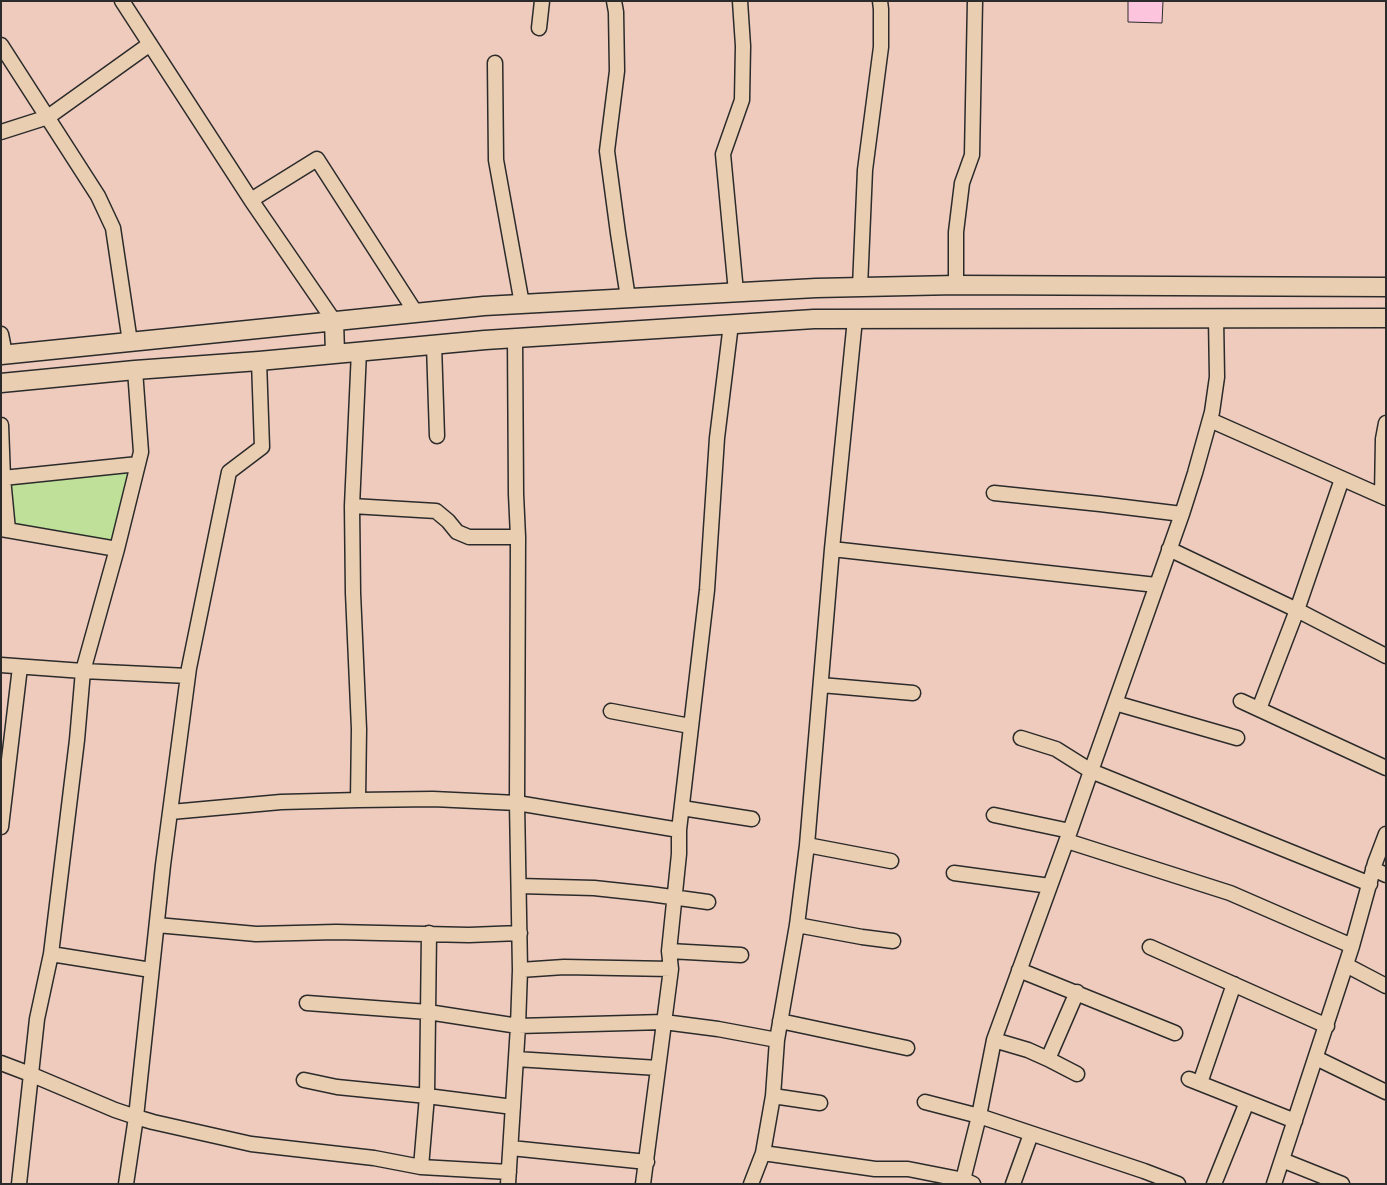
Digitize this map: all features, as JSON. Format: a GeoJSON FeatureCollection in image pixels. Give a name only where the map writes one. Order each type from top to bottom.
{"type":"FeatureCollection","features":[{"type":"Feature","properties":{"kind":"main road"},"geometry":{"type":"LineString","coordinates":[[3,354],[484,306],[816,288],[956,285],[1386,286]]}},
{"type":"Feature","properties":{"kind":"main road"},"geometry":{"type":"LineString","coordinates":[[1,383],[359,350],[814,318],[1386,318]]}},
{"type":"Feature","properties":{"kind":"main road"},"geometry":{"type":"LineString","coordinates":[[334,321],[335,353]]}},
{"type":"Feature","properties":{"kind":"main road"},"geometry":{"type":"LineString","coordinates":[[130,342],[135,370]]}},
{"type":"Feature","properties":{"kind":"street"},"geometry":{"type":"LineString","coordinates":[[122,1],[251,200],[334,321]]}},
{"type":"Feature","properties":{"kind":"street"},"geometry":{"type":"LineString","coordinates":[[539,28],[542,1]]}},
{"type":"Feature","properties":{"kind":"street"},"geometry":{"type":"LineString","coordinates":[[614,1],[616,12],[617,71],[608,151],[628,298]]}},
{"type":"Feature","properties":{"kind":"street"},"geometry":{"type":"LineString","coordinates":[[736,292],[723,154],[742,100],[743,46],[740,1]]}},
{"type":"Feature","properties":{"kind":"street"},"geometry":{"type":"LineString","coordinates":[[860,287],[865,170],[881,47],[880,1]]}},
{"type":"Feature","properties":{"kind":"street"},"geometry":{"type":"LineString","coordinates":[[956,285],[956,232],[962,183],[972,155],[975,1]]}},
{"type":"Feature","properties":{"kind":"street"},"geometry":{"type":"LineString","coordinates":[[1,132],[48,117],[150,44]]}},
{"type":"Feature","properties":{"kind":"street"},"geometry":{"type":"LineString","coordinates":[[1,45],[98,196],[113,228],[130,342]]}},
{"type":"Feature","properties":{"kind":"street"},"geometry":{"type":"LineString","coordinates":[[495,63],[496,160],[522,304]]}},
{"type":"Feature","properties":{"kind":"street"},"geometry":{"type":"LineString","coordinates":[[251,200],[317,159],[416,313]]}},
{"type":"Feature","properties":{"kind":"street"},"geometry":{"type":"LineString","coordinates":[[751,1184],[763,1153],[773,1096],[777,1040],[797,925],[808,845],[832,550],[855,318]]}},
{"type":"Feature","properties":{"kind":"street"},"geometry":{"type":"LineString","coordinates":[[763,1153],[876,1169],[908,1169],[966,1183],[994,1040],[1069,836],[1090,771],[1196,473],[1210,420],[1217,377],[1216,318]]}},
{"type":"Feature","properties":{"kind":"street"},"geometry":{"type":"LineString","coordinates":[[643,1184],[671,969],[669,951],[679,854],[679,830],[707,584],[717,438],[731,324]]}},
{"type":"Feature","properties":{"kind":"street"},"geometry":{"type":"LineString","coordinates":[[1,334],[3,354]]}},
{"type":"Feature","properties":{"kind":"street"},"geometry":{"type":"LineString","coordinates":[[1,1064],[30,1074],[115,1110],[136,1117],[251,1144],[374,1158],[421,1167],[509,1178],[520,970],[517,803],[518,537],[516,494],[515,338]]}},
{"type":"Feature","properties":{"kind":"street"},"geometry":{"type":"LineString","coordinates":[[434,345],[437,436]]}},
{"type":"Feature","properties":{"kind":"street"},"geometry":{"type":"LineString","coordinates":[[358,800],[359,729],[353,593],[352,506],[359,350]]}},
{"type":"Feature","properties":{"kind":"street"},"geometry":{"type":"LineString","coordinates":[[126,1184],[136,1117],[157,926],[188,676],[229,472],[262,447],[259,360]]}},
{"type":"Feature","properties":{"kind":"street"},"geometry":{"type":"LineString","coordinates":[[19,1184],[37,1019],[51,954],[77,740],[83,671],[117,549],[141,452],[135,370]]}},
{"type":"Feature","properties":{"kind":"street"},"geometry":{"type":"LineString","coordinates":[[1210,420],[1384,497],[1383,439],[1386,423]]}},
{"type":"Feature","properties":{"kind":"street"},"geometry":{"type":"LineString","coordinates":[[1,425],[4,530],[117,549]]}},
{"type":"Feature","properties":{"kind":"street"},"geometry":{"type":"LineString","coordinates":[[3,478],[138,464]]}},
{"type":"Feature","properties":{"kind":"street"},"geometry":{"type":"LineString","coordinates":[[1259,709],[1297,610],[1342,479]]}},
{"type":"Feature","properties":{"kind":"street"},"geometry":{"type":"LineString","coordinates":[[994,493],[1182,514]]}},
{"type":"Feature","properties":{"kind":"street"},"geometry":{"type":"LineString","coordinates":[[352,506],[436,512],[448,520],[457,532],[470,537],[518,537]]}},
{"type":"Feature","properties":{"kind":"street"},"geometry":{"type":"LineString","coordinates":[[1169,549],[1297,610],[1386,656]]}},
{"type":"Feature","properties":{"kind":"street"},"geometry":{"type":"LineString","coordinates":[[832,550],[1156,585]]}},
{"type":"Feature","properties":{"kind":"street"},"geometry":{"type":"LineString","coordinates":[[1,665],[188,676]]}},
{"type":"Feature","properties":{"kind":"street"},"geometry":{"type":"LineString","coordinates":[[1,827],[20,666]]}},
{"type":"Feature","properties":{"kind":"street"},"geometry":{"type":"LineString","coordinates":[[821,684],[913,693]]}},
{"type":"Feature","properties":{"kind":"street"},"geometry":{"type":"LineString","coordinates":[[1241,701],[1386,768]]}},
{"type":"Feature","properties":{"kind":"street"},"geometry":{"type":"LineString","coordinates":[[1115,703],[1237,738]]}},
{"type":"Feature","properties":{"kind":"street"},"geometry":{"type":"LineString","coordinates":[[611,711],[690,726]]}},
{"type":"Feature","properties":{"kind":"street"},"geometry":{"type":"LineString","coordinates":[[1021,738],[1056,749],[1090,771],[1370,884]]}},
{"type":"Feature","properties":{"kind":"street"},"geometry":{"type":"LineString","coordinates":[[171,812],[281,802],[433,799],[517,803],[679,830]]}},
{"type":"Feature","properties":{"kind":"street"},"geometry":{"type":"LineString","coordinates":[[682,808],[752,819]]}},
{"type":"Feature","properties":{"kind":"street"},"geometry":{"type":"LineString","coordinates":[[994,814],[1069,836],[1230,892],[1352,946]]}},
{"type":"Feature","properties":{"kind":"street"},"geometry":{"type":"LineString","coordinates":[[1274,1184],[1346,965],[1370,884],[1380,872],[1380,847],[1386,834]]}},
{"type":"Feature","properties":{"kind":"street"},"geometry":{"type":"LineString","coordinates":[[808,845],[891,861]]}},
{"type":"Feature","properties":{"kind":"street"},"geometry":{"type":"LineString","coordinates":[[954,873],[1050,886]]}},
{"type":"Feature","properties":{"kind":"street"},"geometry":{"type":"LineString","coordinates":[[519,886],[594,888],[708,902]]}},
{"type":"Feature","properties":{"kind":"street"},"geometry":{"type":"LineString","coordinates":[[797,925],[893,941]]}},
{"type":"Feature","properties":{"kind":"street"},"geometry":{"type":"LineString","coordinates":[[157,926],[256,934],[336,932],[470,935],[520,933]]}},
{"type":"Feature","properties":{"kind":"street"},"geometry":{"type":"LineString","coordinates":[[421,1167],[427,1096],[429,933]]}},
{"type":"Feature","properties":{"kind":"street"},"geometry":{"type":"LineString","coordinates":[[1150,947],[1326,1026]]}},
{"type":"Feature","properties":{"kind":"street"},"geometry":{"type":"LineString","coordinates":[[669,951],[741,955]]}},
{"type":"Feature","properties":{"kind":"street"},"geometry":{"type":"LineString","coordinates":[[51,954],[152,970]]}},
{"type":"Feature","properties":{"kind":"street"},"geometry":{"type":"LineString","coordinates":[[1346,965],[1386,986]]}},
{"type":"Feature","properties":{"kind":"street"},"geometry":{"type":"LineString","coordinates":[[520,970],[564,967],[671,969]]}},
{"type":"Feature","properties":{"kind":"street"},"geometry":{"type":"LineString","coordinates":[[1020,970],[1175,1033]]}},
{"type":"Feature","properties":{"kind":"street"},"geometry":{"type":"LineString","coordinates":[[1234,984],[1195,1081],[1295,1121]]}},
{"type":"Feature","properties":{"kind":"street"},"geometry":{"type":"LineString","coordinates":[[1048,1059],[1077,992]]}},
{"type":"Feature","properties":{"kind":"street"},"geometry":{"type":"LineString","coordinates":[[307,1003],[428,1012],[518,1026],[664,1022],[718,1029],[777,1040]]}},
{"type":"Feature","properties":{"kind":"street"},"geometry":{"type":"LineString","coordinates":[[780,1021],[907,1048]]}},
{"type":"Feature","properties":{"kind":"street"},"geometry":{"type":"LineString","coordinates":[[994,1040],[1016,1046],[1048,1059],[1077,1074]]}},
{"type":"Feature","properties":{"kind":"street"},"geometry":{"type":"LineString","coordinates":[[1316,1058],[1386,1092]]}},
{"type":"Feature","properties":{"kind":"street"},"geometry":{"type":"LineString","coordinates":[[516,1059],[658,1068]]}},
{"type":"Feature","properties":{"kind":"street"},"geometry":{"type":"LineString","coordinates":[[304,1080],[337,1088],[427,1096],[513,1107]]}},
{"type":"Feature","properties":{"kind":"street"},"geometry":{"type":"LineString","coordinates":[[773,1096],[820,1103]]}},
{"type":"Feature","properties":{"kind":"street"},"geometry":{"type":"LineString","coordinates":[[925,1102],[979,1116],[1144,1171],[1178,1184]]}},
{"type":"Feature","properties":{"kind":"street"},"geometry":{"type":"LineString","coordinates":[[1214,1184],[1247,1102]]}},
{"type":"Feature","properties":{"kind":"street"},"geometry":{"type":"LineString","coordinates":[[1013,1184],[1031,1134]]}},
{"type":"Feature","properties":{"kind":"street"},"geometry":{"type":"LineString","coordinates":[[511,1148],[647,1162]]}},
{"type":"Feature","properties":{"kind":"street"},"geometry":{"type":"LineString","coordinates":[[1282,1160],[1342,1184]]}},
{"type":"Feature","properties":{"kind":"green space"},"geometry":{"type":"Polygon","coordinates":[[[134,467],[113,541],[12,527],[9,481],[134,467]]]}},
{"type":"Feature","properties":{"kind":"building"},"geometry":{"type":"Polygon","coordinates":[[[1128,1],[1163,1],[1162,23],[1128,22],[1128,1]]]}}]}
